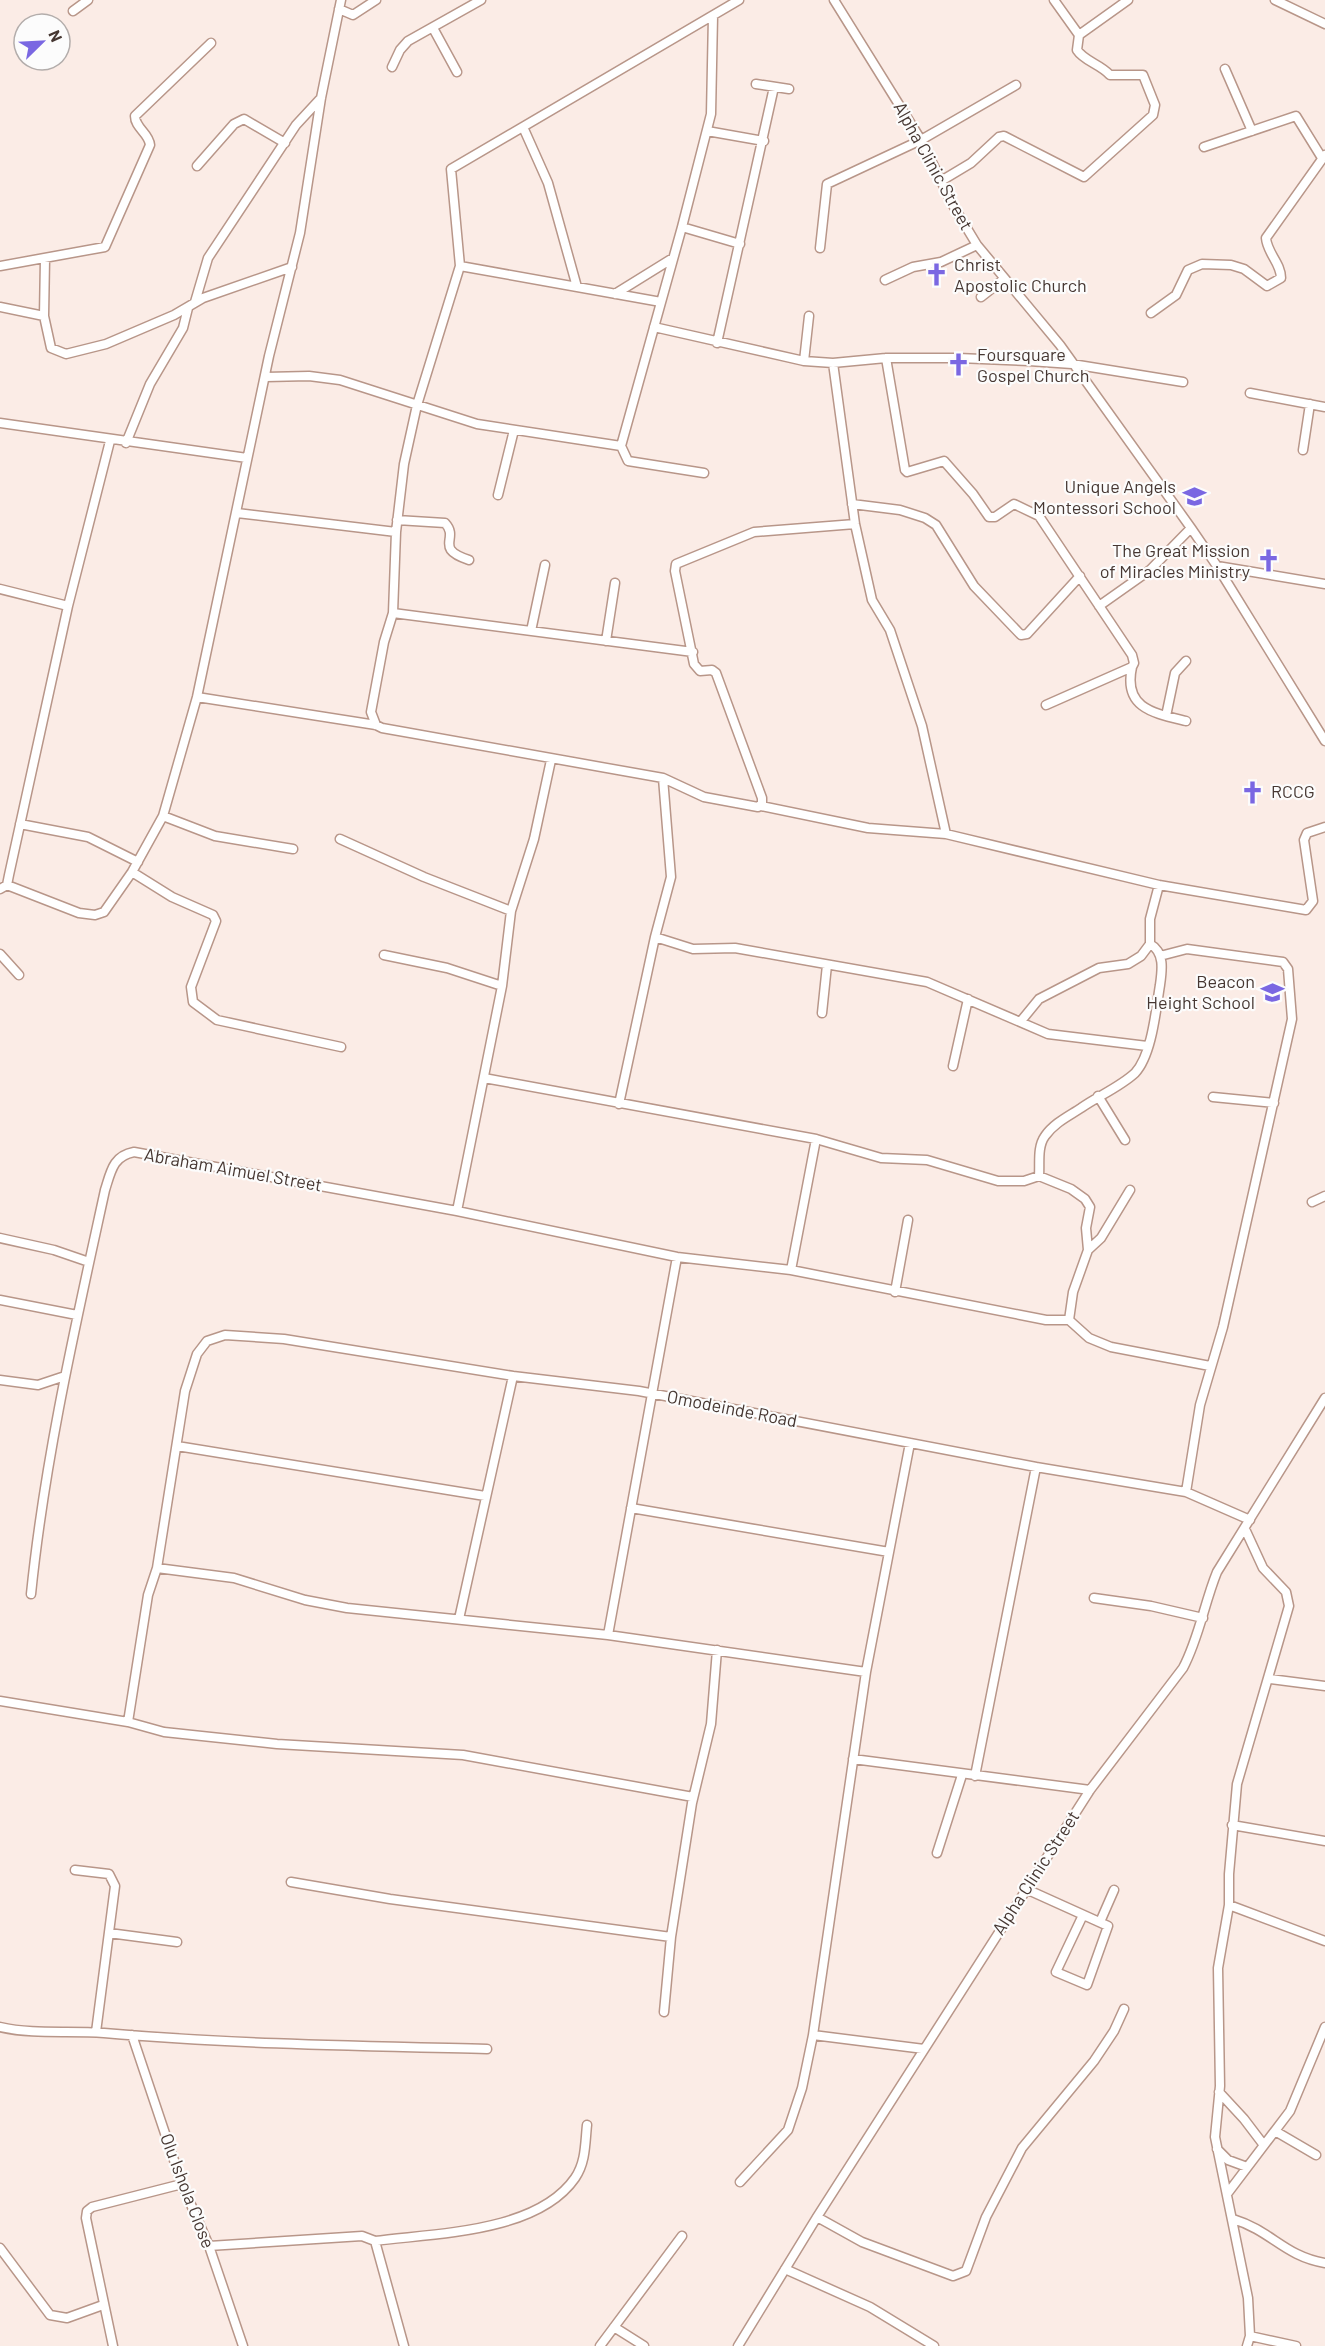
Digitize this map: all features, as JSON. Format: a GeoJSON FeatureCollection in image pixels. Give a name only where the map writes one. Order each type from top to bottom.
{"type":"FeatureCollection","features":[{"type":"Feature","properties":{"kind":"street"},"geometry":{"type":"LineString","coordinates":[[73,10],[88,0]]}},
{"type":"Feature","properties":{"kind":"street"},"geometry":{"type":"LineString","coordinates":[[340,5],[348,15],[353,15],[376,0]]}},
{"type":"Feature","properties":{"kind":"street"},"geometry":{"type":"LineString","coordinates":[[392,67],[404,45],[480,0]]}},
{"type":"Feature","properties":{"kind":"street"},"geometry":{"type":"LineString","coordinates":[[376,725],[371,712],[384,642],[393,613],[396,532],[404,464],[417,405],[460,266],[451,169],[739,0]]}},
{"type":"Feature","properties":{"kind":"street","name":"Alpha Clinic Street"},"geometry":{"type":"LineString","coordinates":[[834,0],[921,140],[977,245],[1060,345],[1191,528],[1325,741]]}},
{"type":"Feature","properties":{"kind":"street"},"geometry":{"type":"LineString","coordinates":[[1054,0],[1079,35]]}},
{"type":"Feature","properties":{"kind":"street"},"geometry":{"type":"LineString","coordinates":[[941,181],[971,163],[999,137],[1004,136],[1084,177],[1153,115],[1155,105],[1143,75],[1110,75],[1098,63],[1079,54],[1077,44],[1079,35],[1128,0]]}},
{"type":"Feature","properties":{"kind":"street"},"geometry":{"type":"LineString","coordinates":[[1275,0],[1325,24]]}},
{"type":"Feature","properties":{"kind":"street"},"geometry":{"type":"LineString","coordinates":[[110,441],[68,606],[20,824],[3,887],[79,913],[95,915],[104,912],[132,872],[164,816],[198,698],[274,333],[292,267],[321,98],[340,5]]}},
{"type":"Feature","properties":{"kind":"street"},"geometry":{"type":"LineString","coordinates":[[704,472],[628,461],[621,446],[707,131],[712,82],[713,16]]}},
{"type":"Feature","properties":{"kind":"street"},"geometry":{"type":"LineString","coordinates":[[433,28],[457,72]]}},
{"type":"Feature","properties":{"kind":"street"},"geometry":{"type":"LineString","coordinates":[[0,266],[98,250],[107,244],[150,145],[149,139],[135,123],[135,116],[211,43]]}},
{"type":"Feature","properties":{"kind":"street"},"geometry":{"type":"LineString","coordinates":[[1225,69],[1252,131]]}},
{"type":"Feature","properties":{"kind":"street"},"geometry":{"type":"LineString","coordinates":[[756,84],[789,89]]}},
{"type":"Feature","properties":{"kind":"street"},"geometry":{"type":"LineString","coordinates":[[820,248],[827,184],[921,140],[1016,86]]}},
{"type":"Feature","properties":{"kind":"street"},"geometry":{"type":"LineString","coordinates":[[717,343],[764,141],[774,87]]}},
{"type":"Feature","properties":{"kind":"street"},"geometry":{"type":"LineString","coordinates":[[126,443],[150,384],[183,328],[208,258],[308,109],[321,98]]}},
{"type":"Feature","properties":{"kind":"street"},"geometry":{"type":"LineString","coordinates":[[1151,313],[1176,295],[1188,270],[1202,264],[1231,265],[1244,269],[1267,286],[1281,278],[1280,270],[1266,238],[1323,157],[1296,116],[1204,147]]}},
{"type":"Feature","properties":{"kind":"street"},"geometry":{"type":"LineString","coordinates":[[197,166],[234,124],[244,118],[285,143]]}},
{"type":"Feature","properties":{"kind":"street"},"geometry":{"type":"LineString","coordinates":[[523,127],[549,183],[577,287]]}},
{"type":"Feature","properties":{"kind":"street"},"geometry":{"type":"LineString","coordinates":[[707,131],[764,141]]}},
{"type":"Feature","properties":{"kind":"street"},"geometry":{"type":"LineString","coordinates":[[682,227],[740,244]]}},
{"type":"Feature","properties":{"kind":"street"},"geometry":{"type":"LineString","coordinates":[[885,280],[913,267],[941,262],[977,245]]}},
{"type":"Feature","properties":{"kind":"street"},"geometry":{"type":"LineString","coordinates":[[615,294],[674,258]]}},
{"type":"Feature","properties":{"kind":"street"},"geometry":{"type":"LineString","coordinates":[[45,259],[44,316],[49,344],[57,352],[66,354],[106,344],[191,305],[292,267]]}},
{"type":"Feature","properties":{"kind":"street"},"geometry":{"type":"LineString","coordinates":[[460,266],[661,302]]}},
{"type":"Feature","properties":{"kind":"street"},"geometry":{"type":"LineString","coordinates":[[981,297],[1004,279]]}},
{"type":"Feature","properties":{"kind":"street"},"geometry":{"type":"LineString","coordinates":[[0,308],[44,316]]}},
{"type":"Feature","properties":{"kind":"street"},"geometry":{"type":"LineString","coordinates":[[804,361],[808,316]]}},
{"type":"Feature","properties":{"kind":"street"},"geometry":{"type":"LineString","coordinates":[[654,327],[804,361],[833,363],[886,358],[958,358],[1072,364],[1183,382]]}},
{"type":"Feature","properties":{"kind":"street"},"geometry":{"type":"LineString","coordinates":[[886,358],[905,470],[907,472],[944,461],[973,494],[988,517],[995,517],[1014,504],[1039,516],[1132,655],[1134,663],[1129,680],[1133,696],[1142,707],[1186,721]]}},
{"type":"Feature","properties":{"kind":"street"},"geometry":{"type":"LineString","coordinates":[[833,363],[855,524],[872,600],[890,630],[921,726],[946,834]]}},
{"type":"Feature","properties":{"kind":"street"},"geometry":{"type":"LineString","coordinates":[[266,377],[309,376],[340,380],[477,424],[621,446]]}},
{"type":"Feature","properties":{"kind":"street"},"geometry":{"type":"LineString","coordinates":[[1250,393],[1325,407]]}},
{"type":"Feature","properties":{"kind":"street"},"geometry":{"type":"LineString","coordinates":[[1303,450],[1310,404]]}},
{"type":"Feature","properties":{"kind":"street"},"geometry":{"type":"LineString","coordinates":[[0,423],[110,441],[247,458]]}},
{"type":"Feature","properties":{"kind":"street"},"geometry":{"type":"LineString","coordinates":[[498,495],[514,430]]}},
{"type":"Feature","properties":{"kind":"street"},"geometry":{"type":"LineString","coordinates":[[852,504],[900,510],[925,518],[936,525],[974,586],[1021,635],[1027,633],[1080,576]]}},
{"type":"Feature","properties":{"kind":"street"},"geometry":{"type":"LineString","coordinates":[[237,513],[396,532]]}},
{"type":"Feature","properties":{"kind":"street"},"geometry":{"type":"LineString","coordinates":[[397,520],[445,523],[450,530],[450,551],[453,555],[469,560]]}},
{"type":"Feature","properties":{"kind":"street"},"geometry":{"type":"LineString","coordinates":[[761,806],[762,798],[716,673],[712,670],[697,669],[675,571],[679,561],[754,532],[855,524]]}},
{"type":"Feature","properties":{"kind":"street"},"geometry":{"type":"LineString","coordinates":[[1099,606],[1150,570],[1191,528]]}},
{"type":"Feature","properties":{"kind":"street"},"geometry":{"type":"LineString","coordinates":[[531,631],[545,565]]}},
{"type":"Feature","properties":{"kind":"street"},"geometry":{"type":"LineString","coordinates":[[1217,566],[1325,584]]}},
{"type":"Feature","properties":{"kind":"street"},"geometry":{"type":"LineString","coordinates":[[606,641],[615,583]]}},
{"type":"Feature","properties":{"kind":"street"},"geometry":{"type":"LineString","coordinates":[[0,589],[68,606]]}},
{"type":"Feature","properties":{"kind":"street"},"geometry":{"type":"LineString","coordinates":[[393,613],[693,652]]}},
{"type":"Feature","properties":{"kind":"street"},"geometry":{"type":"LineString","coordinates":[[1166,716],[1175,674],[1186,661]]}},
{"type":"Feature","properties":{"kind":"street"},"geometry":{"type":"LineString","coordinates":[[1046,705],[1132,667]]}},
{"type":"Feature","properties":{"kind":"street"},"geometry":{"type":"LineString","coordinates":[[198,698],[376,725],[382,729],[663,778],[704,797],[868,828],[946,834],[1159,885],[1306,910],[1313,901],[1304,840],[1307,833],[1325,827]]}},
{"type":"Feature","properties":{"kind":"street"},"geometry":{"type":"LineString","coordinates":[[457,1211],[502,986],[511,911],[534,838],[551,760]]}},
{"type":"Feature","properties":{"kind":"street"},"geometry":{"type":"LineString","coordinates":[[619,1104],[655,937],[671,877],[663,778]]}},
{"type":"Feature","properties":{"kind":"street"},"geometry":{"type":"LineString","coordinates":[[164,816],[215,837],[293,849]]}},
{"type":"Feature","properties":{"kind":"street"},"geometry":{"type":"LineString","coordinates":[[20,824],[88,837],[138,862]]}},
{"type":"Feature","properties":{"kind":"street"},"geometry":{"type":"LineString","coordinates":[[340,839],[424,877],[511,911]]}},
{"type":"Feature","properties":{"kind":"street"},"geometry":{"type":"LineString","coordinates":[[132,872],[172,897],[213,915],[216,921],[191,987],[193,1002],[217,1020],[342,1047]]}},
{"type":"Feature","properties":{"kind":"street"},"geometry":{"type":"LineString","coordinates":[[1021,1022],[1039,999],[1099,968],[1134,961],[1150,944],[1150,919],[1159,885]]}},
{"type":"Feature","properties":{"kind":"street"},"geometry":{"type":"LineString","coordinates":[[655,937],[693,948],[735,948],[927,982],[1048,1034],[1147,1046]]}},
{"type":"Feature","properties":{"kind":"street"},"geometry":{"type":"LineString","coordinates":[[1040,1176],[1041,1146],[1046,1135],[1061,1121],[1137,1071],[1147,1046],[1162,974],[1157,948],[1150,944]]}},
{"type":"Feature","properties":{"kind":"street"},"geometry":{"type":"LineString","coordinates":[[1160,956],[1179,949],[1187,949],[1283,962],[1288,969],[1292,1027],[1223,1327],[1200,1404],[1186,1492]]}},
{"type":"Feature","properties":{"kind":"street"},"geometry":{"type":"LineString","coordinates":[[0,954],[19,975]]}},
{"type":"Feature","properties":{"kind":"street"},"geometry":{"type":"LineString","coordinates":[[384,955],[447,969],[502,986]]}},
{"type":"Feature","properties":{"kind":"street"},"geometry":{"type":"LineString","coordinates":[[822,1013],[827,965]]}},
{"type":"Feature","properties":{"kind":"street"},"geometry":{"type":"LineString","coordinates":[[953,1066],[968,999]]}},
{"type":"Feature","properties":{"kind":"street"},"geometry":{"type":"LineString","coordinates":[[484,1078],[816,1139],[881,1158],[927,1161],[998,1181],[1024,1181],[1040,1176],[1071,1189],[1088,1203],[1090,1212],[1086,1228],[1088,1250],[1073,1292],[1069,1320],[1089,1338],[1111,1347],[1210,1366]]}},
{"type":"Feature","properties":{"kind":"street"},"geometry":{"type":"LineString","coordinates":[[1098,1096],[1125,1140]]}},
{"type":"Feature","properties":{"kind":"street"},"geometry":{"type":"LineString","coordinates":[[1213,1097],[1274,1103]]}},
{"type":"Feature","properties":{"kind":"street"},"geometry":{"type":"LineString","coordinates":[[791,1270],[816,1139]]}},
{"type":"Feature","properties":{"kind":"street","name":"Abraham Aimuel Street"},"geometry":{"type":"LineString","coordinates":[[31,1594],[37,1542],[77,1315],[113,1165],[122,1155],[134,1152],[457,1211],[677,1257],[791,1270],[1046,1320],[1069,1320]]}},
{"type":"Feature","properties":{"kind":"street"},"geometry":{"type":"LineString","coordinates":[[1088,1250],[1101,1238],[1130,1190]]}},
{"type":"Feature","properties":{"kind":"street"},"geometry":{"type":"LineString","coordinates":[[1312,1202],[1325,1196]]}},
{"type":"Feature","properties":{"kind":"street"},"geometry":{"type":"LineString","coordinates":[[895,1292],[908,1220]]}},
{"type":"Feature","properties":{"kind":"street"},"geometry":{"type":"LineString","coordinates":[[0,1238],[54,1250],[89,1263]]}},
{"type":"Feature","properties":{"kind":"street"},"geometry":{"type":"LineString","coordinates":[[608,1635],[677,1257]]}},
{"type":"Feature","properties":{"kind":"street"},"geometry":{"type":"LineString","coordinates":[[0,1300],[77,1315]]}},
{"type":"Feature","properties":{"kind":"street","name":"Omodeinde Road"},"geometry":{"type":"LineString","coordinates":[[177,1446],[185,1391],[197,1354],[207,1341],[225,1335],[284,1339],[513,1376],[615,1387],[1036,1467],[1186,1492],[1250,1520]]}},
{"type":"Feature","properties":{"kind":"street"},"geometry":{"type":"LineString","coordinates":[[0,1380],[38,1385],[65,1376]]}},
{"type":"Feature","properties":{"kind":"street"},"geometry":{"type":"LineString","coordinates":[[459,1618],[513,1376]]}},
{"type":"Feature","properties":{"kind":"street","name":"Alpha Clinic Street"},"geometry":{"type":"LineString","coordinates":[[738,2346],[817,2217],[1090,1790],[1183,1668],[1194,1647],[1217,1572],[1324,1403]]}},
{"type":"Feature","properties":{"kind":"street"},"geometry":{"type":"LineString","coordinates":[[740,2182],[788,2130],[802,2088],[813,2035],[866,1672],[910,1443]]}},
{"type":"Feature","properties":{"kind":"street"},"geometry":{"type":"LineString","coordinates":[[128,1722],[148,1595],[157,1568],[177,1446],[485,1496]]}},
{"type":"Feature","properties":{"kind":"street"},"geometry":{"type":"LineString","coordinates":[[975,1776],[1036,1467]]}},
{"type":"Feature","properties":{"kind":"street"},"geometry":{"type":"LineString","coordinates":[[631,1508],[889,1552]]}},
{"type":"Feature","properties":{"kind":"street"},"geometry":{"type":"LineString","coordinates":[[1245,1529],[1263,1568],[1286,1592],[1288,1598],[1270,1679],[1237,1784],[1232,1825],[1229,1905],[1218,1968],[1219,2092],[1215,2125],[1217,2148],[1248,2298],[1250,2336],[1247,2346]]}},
{"type":"Feature","properties":{"kind":"street"},"geometry":{"type":"LineString","coordinates":[[157,1568],[234,1578],[305,1600],[347,1608],[608,1635],[866,1672]]}},
{"type":"Feature","properties":{"kind":"street"},"geometry":{"type":"LineString","coordinates":[[1094,1598],[1151,1606],[1203,1618]]}},
{"type":"Feature","properties":{"kind":"street"},"geometry":{"type":"LineString","coordinates":[[664,2012],[671,1937],[693,1797],[711,1724],[717,1650]]}},
{"type":"Feature","properties":{"kind":"street"},"geometry":{"type":"LineString","coordinates":[[1270,1679],[1325,1686]]}},
{"type":"Feature","properties":{"kind":"street"},"geometry":{"type":"LineString","coordinates":[[0,1701],[128,1722],[164,1732],[277,1744],[463,1755],[693,1797]]}},
{"type":"Feature","properties":{"kind":"street"},"geometry":{"type":"LineString","coordinates":[[853,1759],[1090,1790]]}},
{"type":"Feature","properties":{"kind":"street"},"geometry":{"type":"LineString","coordinates":[[937,1853],[962,1775]]}},
{"type":"Feature","properties":{"kind":"street"},"geometry":{"type":"LineString","coordinates":[[1232,1825],[1325,1841]]}},
{"type":"Feature","properties":{"kind":"street"},"geometry":{"type":"LineString","coordinates":[[75,1870],[109,1874],[113,1881],[109,1933],[96,2032]]}},
{"type":"Feature","properties":{"kind":"street"},"geometry":{"type":"LineString","coordinates":[[291,1882],[390,1899],[671,1937]]}},
{"type":"Feature","properties":{"kind":"street"},"geometry":{"type":"LineString","coordinates":[[1026,1889],[1108,1926],[1087,1985],[1056,1972],[1083,1915]]}},
{"type":"Feature","properties":{"kind":"street"},"geometry":{"type":"LineString","coordinates":[[1100,1922],[1114,1890]]}},
{"type":"Feature","properties":{"kind":"street"},"geometry":{"type":"LineString","coordinates":[[1229,1905],[1325,1941]]}},
{"type":"Feature","properties":{"kind":"street"},"geometry":{"type":"LineString","coordinates":[[109,1933],[177,1942]]}},
{"type":"Feature","properties":{"kind":"street"},"geometry":{"type":"LineString","coordinates":[[817,2217],[862,2242],[953,2276],[966,2271],[986,2217],[1022,2148],[1094,2061],[1114,2031],[1124,2009]]}},
{"type":"Feature","properties":{"kind":"street"},"geometry":{"type":"LineString","coordinates":[[0,2027],[26,2033],[96,2032],[291,2045],[487,2049]]}},
{"type":"Feature","properties":{"kind":"street"},"geometry":{"type":"LineString","coordinates":[[1227,2194],[1290,2111],[1325,2027]]}},
{"type":"Feature","properties":{"kind":"street","name":"Olu Ishola Close"},"geometry":{"type":"LineString","coordinates":[[132,2035],[182,2184],[209,2246],[243,2346]]}},
{"type":"Feature","properties":{"kind":"street"},"geometry":{"type":"LineString","coordinates":[[813,2035],[924,2049]]}},
{"type":"Feature","properties":{"kind":"street"},"geometry":{"type":"LineString","coordinates":[[1219,2092],[1263,2144]]}},
{"type":"Feature","properties":{"kind":"street"},"geometry":{"type":"LineString","coordinates":[[209,2246],[362,2236],[375,2241],[492,2227],[522,2217],[554,2198],[575,2178],[584,2158],[586,2125]]}},
{"type":"Feature","properties":{"kind":"street"},"geometry":{"type":"LineString","coordinates":[[1275,2131],[1316,2155]]}},
{"type":"Feature","properties":{"kind":"street"},"geometry":{"type":"LineString","coordinates":[[1217,2148],[1228,2160],[1247,2167]]}},
{"type":"Feature","properties":{"kind":"street"},"geometry":{"type":"LineString","coordinates":[[112,2346],[86,2218],[87,2211],[92,2207],[182,2184]]}},
{"type":"Feature","properties":{"kind":"street"},"geometry":{"type":"LineString","coordinates":[[1233,2219],[1254,2226],[1292,2254],[1325,2263]]}},
{"type":"Feature","properties":{"kind":"street"},"geometry":{"type":"LineString","coordinates":[[600,2346],[682,2236]]}},
{"type":"Feature","properties":{"kind":"street"},"geometry":{"type":"LineString","coordinates":[[375,2241],[404,2346]]}},
{"type":"Feature","properties":{"kind":"street"},"geometry":{"type":"LineString","coordinates":[[0,2248],[50,2315],[67,2318],[103,2305]]}},
{"type":"Feature","properties":{"kind":"street"},"geometry":{"type":"LineString","coordinates":[[785,2269],[870,2307],[934,2346]]}},
{"type":"Feature","properties":{"kind":"street"},"geometry":{"type":"LineString","coordinates":[[614,2327],[644,2346]]}},
{"type":"Feature","properties":{"kind":"street"},"geometry":{"type":"LineString","coordinates":[[1250,2336],[1296,2346]]}},
{"type":"Feature","properties":{"kind":"place","name":"Christ Apostolic Church"},"geometry":{"type":"Point","coordinates":[936,275]}},
{"type":"Feature","properties":{"kind":"place","name":"Foursquare Gospel Church"},"geometry":{"type":"Point","coordinates":[959,365]}},
{"type":"Feature","properties":{"kind":"place","name":"Unique Angels Montessori School"},"geometry":{"type":"Point","coordinates":[1194,497]}},
{"type":"Feature","properties":{"kind":"place","name":"The Great Mission of Miracles Ministry"},"geometry":{"type":"Point","coordinates":[1268,561]}},
{"type":"Feature","properties":{"kind":"place","name":"RCCG"},"geometry":{"type":"Point","coordinates":[1253,792]}},
{"type":"Feature","properties":{"kind":"place","name":"Beacon Height School"},"geometry":{"type":"Point","coordinates":[1273,992]}}]}
